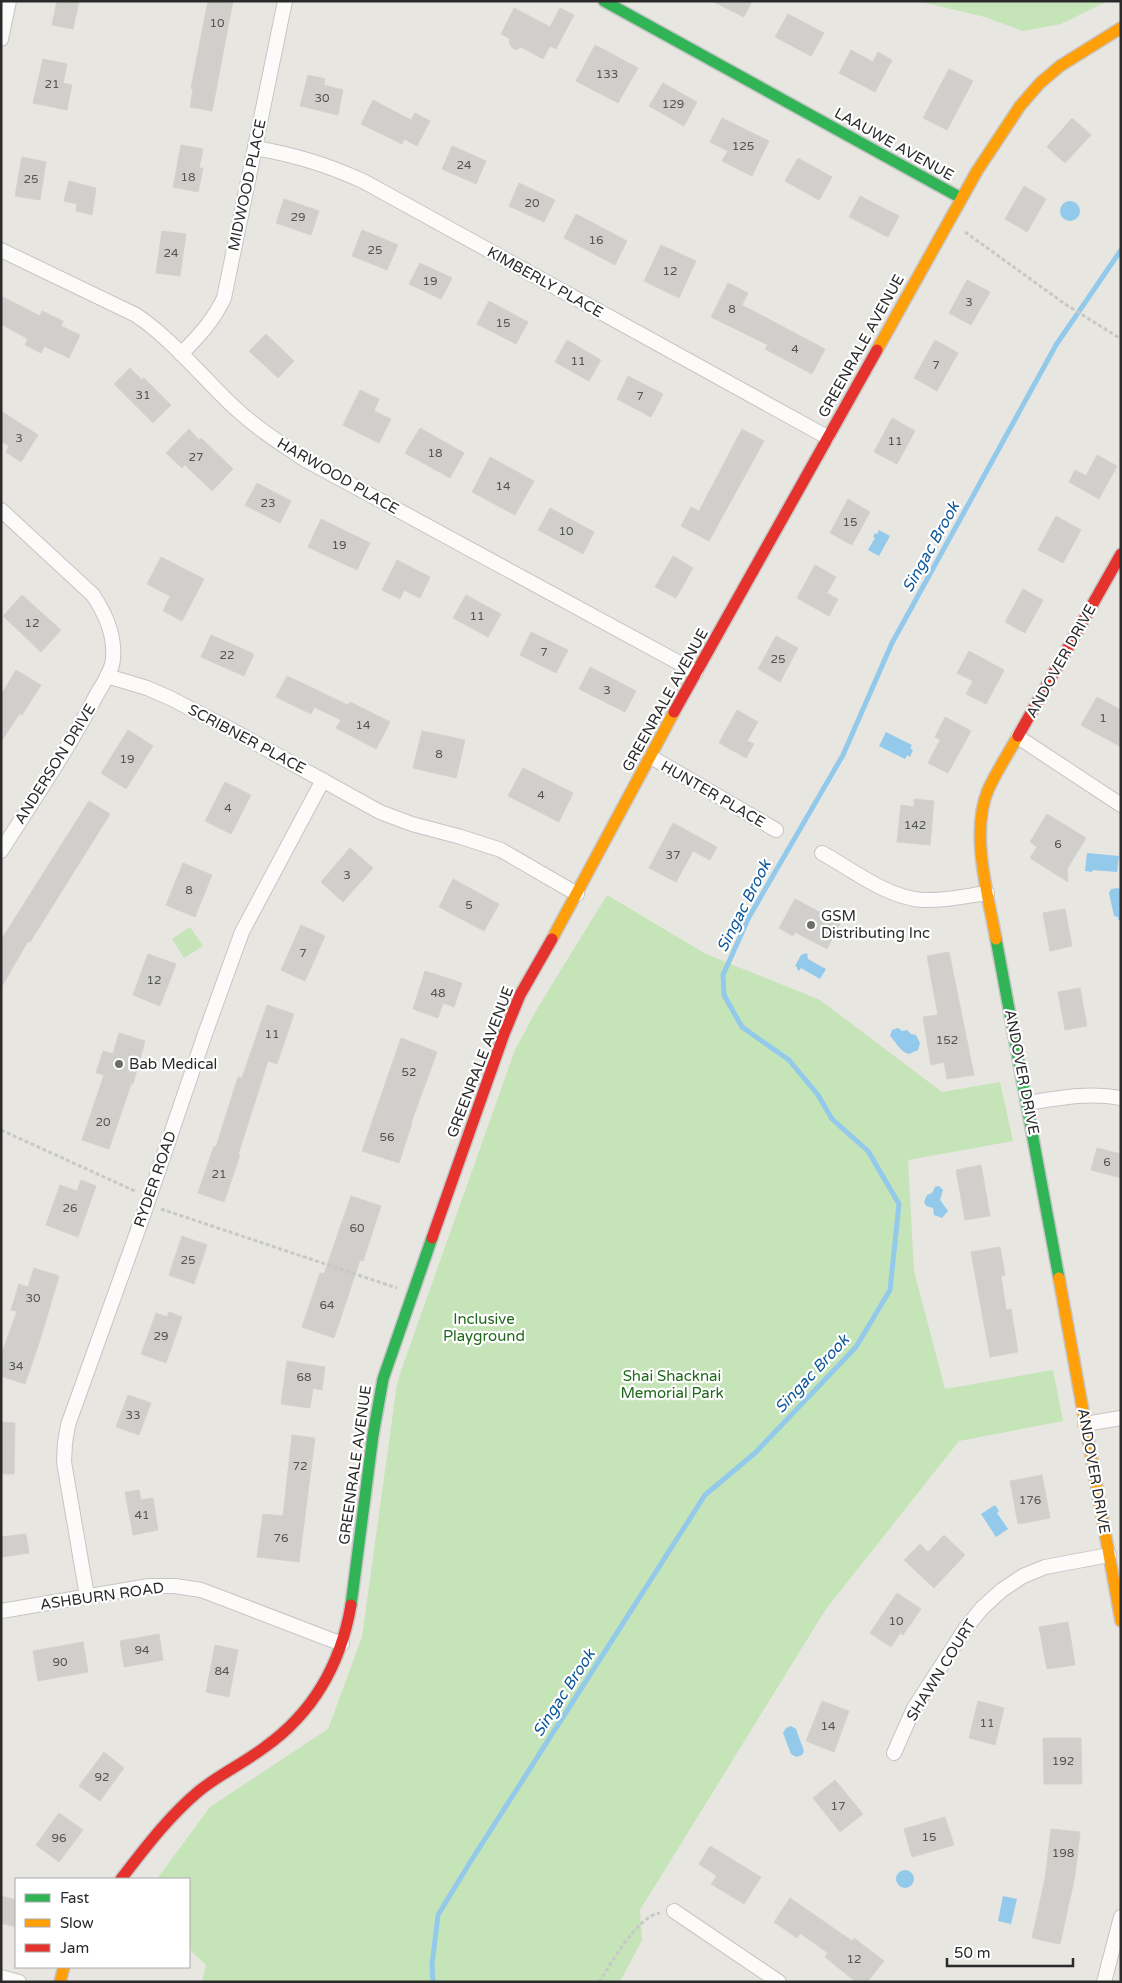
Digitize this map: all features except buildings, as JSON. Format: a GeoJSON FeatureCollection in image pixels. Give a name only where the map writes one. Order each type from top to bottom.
{"type":"FeatureCollection","features":[{"type":"Feature","properties":{"kind":"street"},"geometry":{"type":"LineString","coordinates":[[1,39],[9,1]]}},
{"type":"Feature","properties":{"kind":"street","name":"MIDWOOD PLACE"},"geometry":{"type":"LineString","coordinates":[[181,354],[205,330],[216,315],[224,298],[285,1]]}},
{"type":"Feature","properties":{"kind":"street","name":"LAAUWE AVENUE"},"geometry":{"type":"LineString","coordinates":[[604,1],[961,198],[1006,126],[1028,97],[1052,73],[1079,53],[1121,28]]}},
{"type":"Feature","properties":{"kind":"street","name":"KIMBERLY PLACE"},"geometry":{"type":"LineString","coordinates":[[255,148],[298,156],[331,166],[363,181],[827,437]]}},
{"type":"Feature","properties":{"kind":"street","name":"GREENRALE AVENUE"},"geometry":{"type":"LineString","coordinates":[[122,1878],[160,1828],[179,1808],[202,1788],[266,1747],[294,1722],[314,1700],[333,1669],[352,1606],[375,1419],[382,1379],[504,1034],[520,995],[577,894],[696,672],[961,198]]}},
{"type":"Feature","properties":{"kind":"street","name":"HARWOOD PLACE"},"geometry":{"type":"LineString","coordinates":[[1,250],[136,315],[155,327],[234,407],[268,435],[304,459],[696,672]]}},
{"type":"Feature","properties":{"kind":"street"},"geometry":{"type":"LineString","coordinates":[[1,510],[77,578],[93,595],[110,628],[114,647],[113,662],[107,676]]}},
{"type":"Feature","properties":{"kind":"street","name":"ANDOVER DRIVE"},"geometry":{"type":"LineString","coordinates":[[1121,554],[988,790],[983,807],[980,854],[1028,1103],[1121,1621]]}},
{"type":"Feature","properties":{"kind":"street","name":"SCRIBNER PLACE"},"geometry":{"type":"LineString","coordinates":[[107,676],[147,688],[170,698],[380,812],[412,824],[501,850],[577,894]]}},
{"type":"Feature","properties":{"kind":"street","name":"ANDERSON DRIVE"},"geometry":{"type":"LineString","coordinates":[[1,851],[88,712],[107,676]]}},
{"type":"Feature","properties":{"kind":"street"},"geometry":{"type":"LineString","coordinates":[[1018,737],[1121,805]]}},
{"type":"Feature","properties":{"kind":"street","name":"HUNTER PLACE"},"geometry":{"type":"LineString","coordinates":[[651,757],[776,830]]}},
{"type":"Feature","properties":{"kind":"street","name":"RYDER ROAD"},"geometry":{"type":"LineString","coordinates":[[87,1596],[64,1462],[68,1425],[242,932],[323,780]]}},
{"type":"Feature","properties":{"kind":"street"},"geometry":{"type":"LineString","coordinates":[[822,853],[887,890],[907,897],[922,900],[945,900],[988,893]]}},
{"type":"Feature","properties":{"kind":"street"},"geometry":{"type":"LineString","coordinates":[[1028,1103],[1082,1094],[1121,1098]]}},
{"type":"Feature","properties":{"kind":"street"},"geometry":{"type":"LineString","coordinates":[[1086,1424],[1121,1418]]}},
{"type":"Feature","properties":{"kind":"street","name":"SHAWN COURT"},"geometry":{"type":"LineString","coordinates":[[894,1753],[914,1708],[965,1629],[982,1608],[1002,1590],[1023,1576],[1045,1567],[1109,1555]]}},
{"type":"Feature","properties":{"kind":"street","name":"ASHBURN ROAD"},"geometry":{"type":"LineString","coordinates":[[1,1611],[149,1586],[175,1586],[201,1590],[342,1644]]}},
{"type":"Feature","properties":{"kind":"street"},"geometry":{"type":"LineString","coordinates":[[674,1910],[779,1982]]}},
{"type":"Feature","properties":{"kind":"street"},"geometry":{"type":"LineString","coordinates":[[1104,1982],[1121,1917]]}},
{"type":"Feature","properties":{"kind":"street"},"geometry":{"type":"LineString","coordinates":[[60,1982],[64,1968]]}},
{"type":"Feature","properties":{"kind":"street"},"geometry":{"type":"LineString","coordinates":[[1,1977],[18,1982]]}},
{"type":"Feature","properties":{"kind":"path"},"geometry":{"type":"LineString","coordinates":[[965,232],[1088,320],[1121,339]]}},
{"type":"Feature","properties":{"kind":"path"},"geometry":{"type":"LineString","coordinates":[[1,1130],[148,1201],[412,1293]]}},
{"type":"Feature","properties":{"kind":"path"},"geometry":{"type":"LineString","coordinates":[[599,1982],[637,1927],[653,1914],[674,1910]]}},
{"type":"Feature","properties":{"kind":"green space"},"geometry":{"type":"Polygon","coordinates":[[[917,1],[1108,1],[1061,24],[1023,31],[985,17],[917,1]]]}},
{"type":"Feature","properties":{"kind":"green space","name":"Shai Shacknai Memorial Park"},"geometry":{"type":"Polygon","coordinates":[[[607,895],[706,954],[820,1000],[942,1092],[1000,1082],[1013,1141],[908,1160],[914,1271],[945,1389],[1053,1370],[1063,1421],[959,1441],[826,1609],[640,1910],[642,1940],[620,1982],[202,1982],[206,1965],[190,1950],[190,1878],[158,1878],[210,1807],[328,1729],[362,1637],[397,1384],[515,1050],[537,1009],[607,895]]]}},
{"type":"Feature","properties":{"kind":"green space"},"geometry":{"type":"Polygon","coordinates":[[[190,927],[203,946],[184,958],[172,939],[190,927]]]}},
{"type":"Feature","properties":{"kind":"water"},"geometry":{"type":"Polygon","coordinates":[[[1070,201],[1077,204],[1080,211],[1077,218],[1070,221],[1063,218],[1060,211],[1063,204],[1070,201]]]}},
{"type":"Feature","properties":{"kind":"water"},"geometry":{"type":"Polygon","coordinates":[[[879,530],[890,536],[879,556],[868,550],[875,538],[873,537],[875,533],[877,534],[879,530]]]}},
{"type":"Feature","properties":{"kind":"water"},"geometry":{"type":"Polygon","coordinates":[[[886,732],[912,745],[910,748],[913,750],[910,757],[907,755],[905,759],[879,746],[886,732]]]}},
{"type":"Feature","properties":{"kind":"water"},"geometry":{"type":"Polygon","coordinates":[[[1087,853],[1119,856],[1117,872],[1085,871],[1087,853]]]}},
{"type":"Feature","properties":{"kind":"water"},"geometry":{"type":"Polygon","coordinates":[[[1118,888],[1121,890],[1121,920],[1114,916],[1109,893],[1111,889],[1118,888]]]}},
{"type":"Feature","properties":{"kind":"water"},"geometry":{"type":"Polygon","coordinates":[[[807,953],[808,959],[826,969],[820,979],[801,968],[799,971],[795,966],[801,955],[807,953]]]}},
{"type":"Feature","properties":{"kind":"water"},"geometry":{"type":"Polygon","coordinates":[[[898,1028],[916,1035],[920,1043],[918,1050],[909,1054],[900,1049],[890,1036],[892,1030],[898,1028]]]}},
{"type":"Feature","properties":{"kind":"water"},"geometry":{"type":"Polygon","coordinates":[[[939,1186],[943,1190],[940,1200],[948,1211],[942,1218],[934,1215],[933,1208],[926,1206],[924,1202],[927,1195],[932,1193],[935,1187],[939,1186]]]}},
{"type":"Feature","properties":{"kind":"water"},"geometry":{"type":"Polygon","coordinates":[[[995,1505],[999,1511],[997,1513],[1008,1529],[996,1537],[981,1514],[995,1505]]]}},
{"type":"Feature","properties":{"kind":"water"},"geometry":{"type":"Polygon","coordinates":[[[791,1726],[796,1729],[804,1751],[802,1755],[796,1757],[791,1754],[783,1733],[786,1728],[791,1726]]]}},
{"type":"Feature","properties":{"kind":"water"},"geometry":{"type":"Polygon","coordinates":[[[901,1870],[909,1870],[914,1875],[912,1886],[901,1888],[896,1883],[896,1875],[901,1870]]]}},
{"type":"Feature","properties":{"kind":"water"},"geometry":{"type":"Polygon","coordinates":[[[1003,1896],[1017,1899],[1011,1924],[998,1921],[1003,1896]]]}},
{"type":"Feature","properties":{"kind":"waterway","name":"Singac Brook"},"geometry":{"type":"LineString","coordinates":[[433,1982],[432,1965],[438,1915],[705,1495],[755,1453],[856,1347],[890,1290],[899,1204],[868,1151],[832,1119],[818,1095],[789,1060],[742,1027],[724,995],[723,975],[749,917],[843,755],[892,643],[1056,345],[1121,250]]}},
{"type":"Feature","properties":{"kind":"traffic: fast"},"geometry":{"type":"LineString","coordinates":[[604,1],[961,198]]}},
{"type":"Feature","properties":{"kind":"traffic: fast"},"geometry":{"type":"LineString","coordinates":[[996,939],[1059,1278]]}},
{"type":"Feature","properties":{"kind":"traffic: fast"},"geometry":{"type":"LineString","coordinates":[[351,1605],[373,1435],[383,1379],[432,1238]]}},
{"type":"Feature","properties":{"kind":"traffic: slow"},"geometry":{"type":"LineString","coordinates":[[877,350],[977,171],[1020,106],[1040,83],[1060,66],[1121,28]]}},
{"type":"Feature","properties":{"kind":"traffic: slow"},"geometry":{"type":"LineString","coordinates":[[552,939],[674,712]]}},
{"type":"Feature","properties":{"kind":"traffic: slow"},"geometry":{"type":"LineString","coordinates":[[996,939],[982,864],[981,825],[983,807],[988,790],[1018,736]]}},
{"type":"Feature","properties":{"kind":"traffic: slow"},"geometry":{"type":"LineString","coordinates":[[1059,1278],[1121,1621]]}},
{"type":"Feature","properties":{"kind":"traffic: slow"},"geometry":{"type":"LineString","coordinates":[[60,1982],[64,1968]]}},
{"type":"Feature","properties":{"kind":"traffic: jam"},"geometry":{"type":"LineString","coordinates":[[674,712],[877,350]]}},
{"type":"Feature","properties":{"kind":"traffic: jam"},"geometry":{"type":"LineString","coordinates":[[1018,736],[1121,554]]}},
{"type":"Feature","properties":{"kind":"traffic: jam"},"geometry":{"type":"LineString","coordinates":[[432,1238],[504,1034],[520,995],[552,939]]}},
{"type":"Feature","properties":{"kind":"traffic: jam"},"geometry":{"type":"LineString","coordinates":[[122,1878],[158,1833],[199,1791],[265,1747],[298,1718],[323,1685],[332,1666],[340,1647],[351,1605]]}},
{"type":"Feature","properties":{"kind":"place","name":"GSM Distributing Inc"},"geometry":{"type":"Point","coordinates":[811,925]}},
{"type":"Feature","properties":{"kind":"place","name":"Bab Medical"},"geometry":{"type":"Point","coordinates":[119,1064]}},
{"type":"Feature","properties":{"kind":"park label","name":"Inclusive Playground"},"geometry":{"type":"Point","coordinates":[484,1328]}}]}
